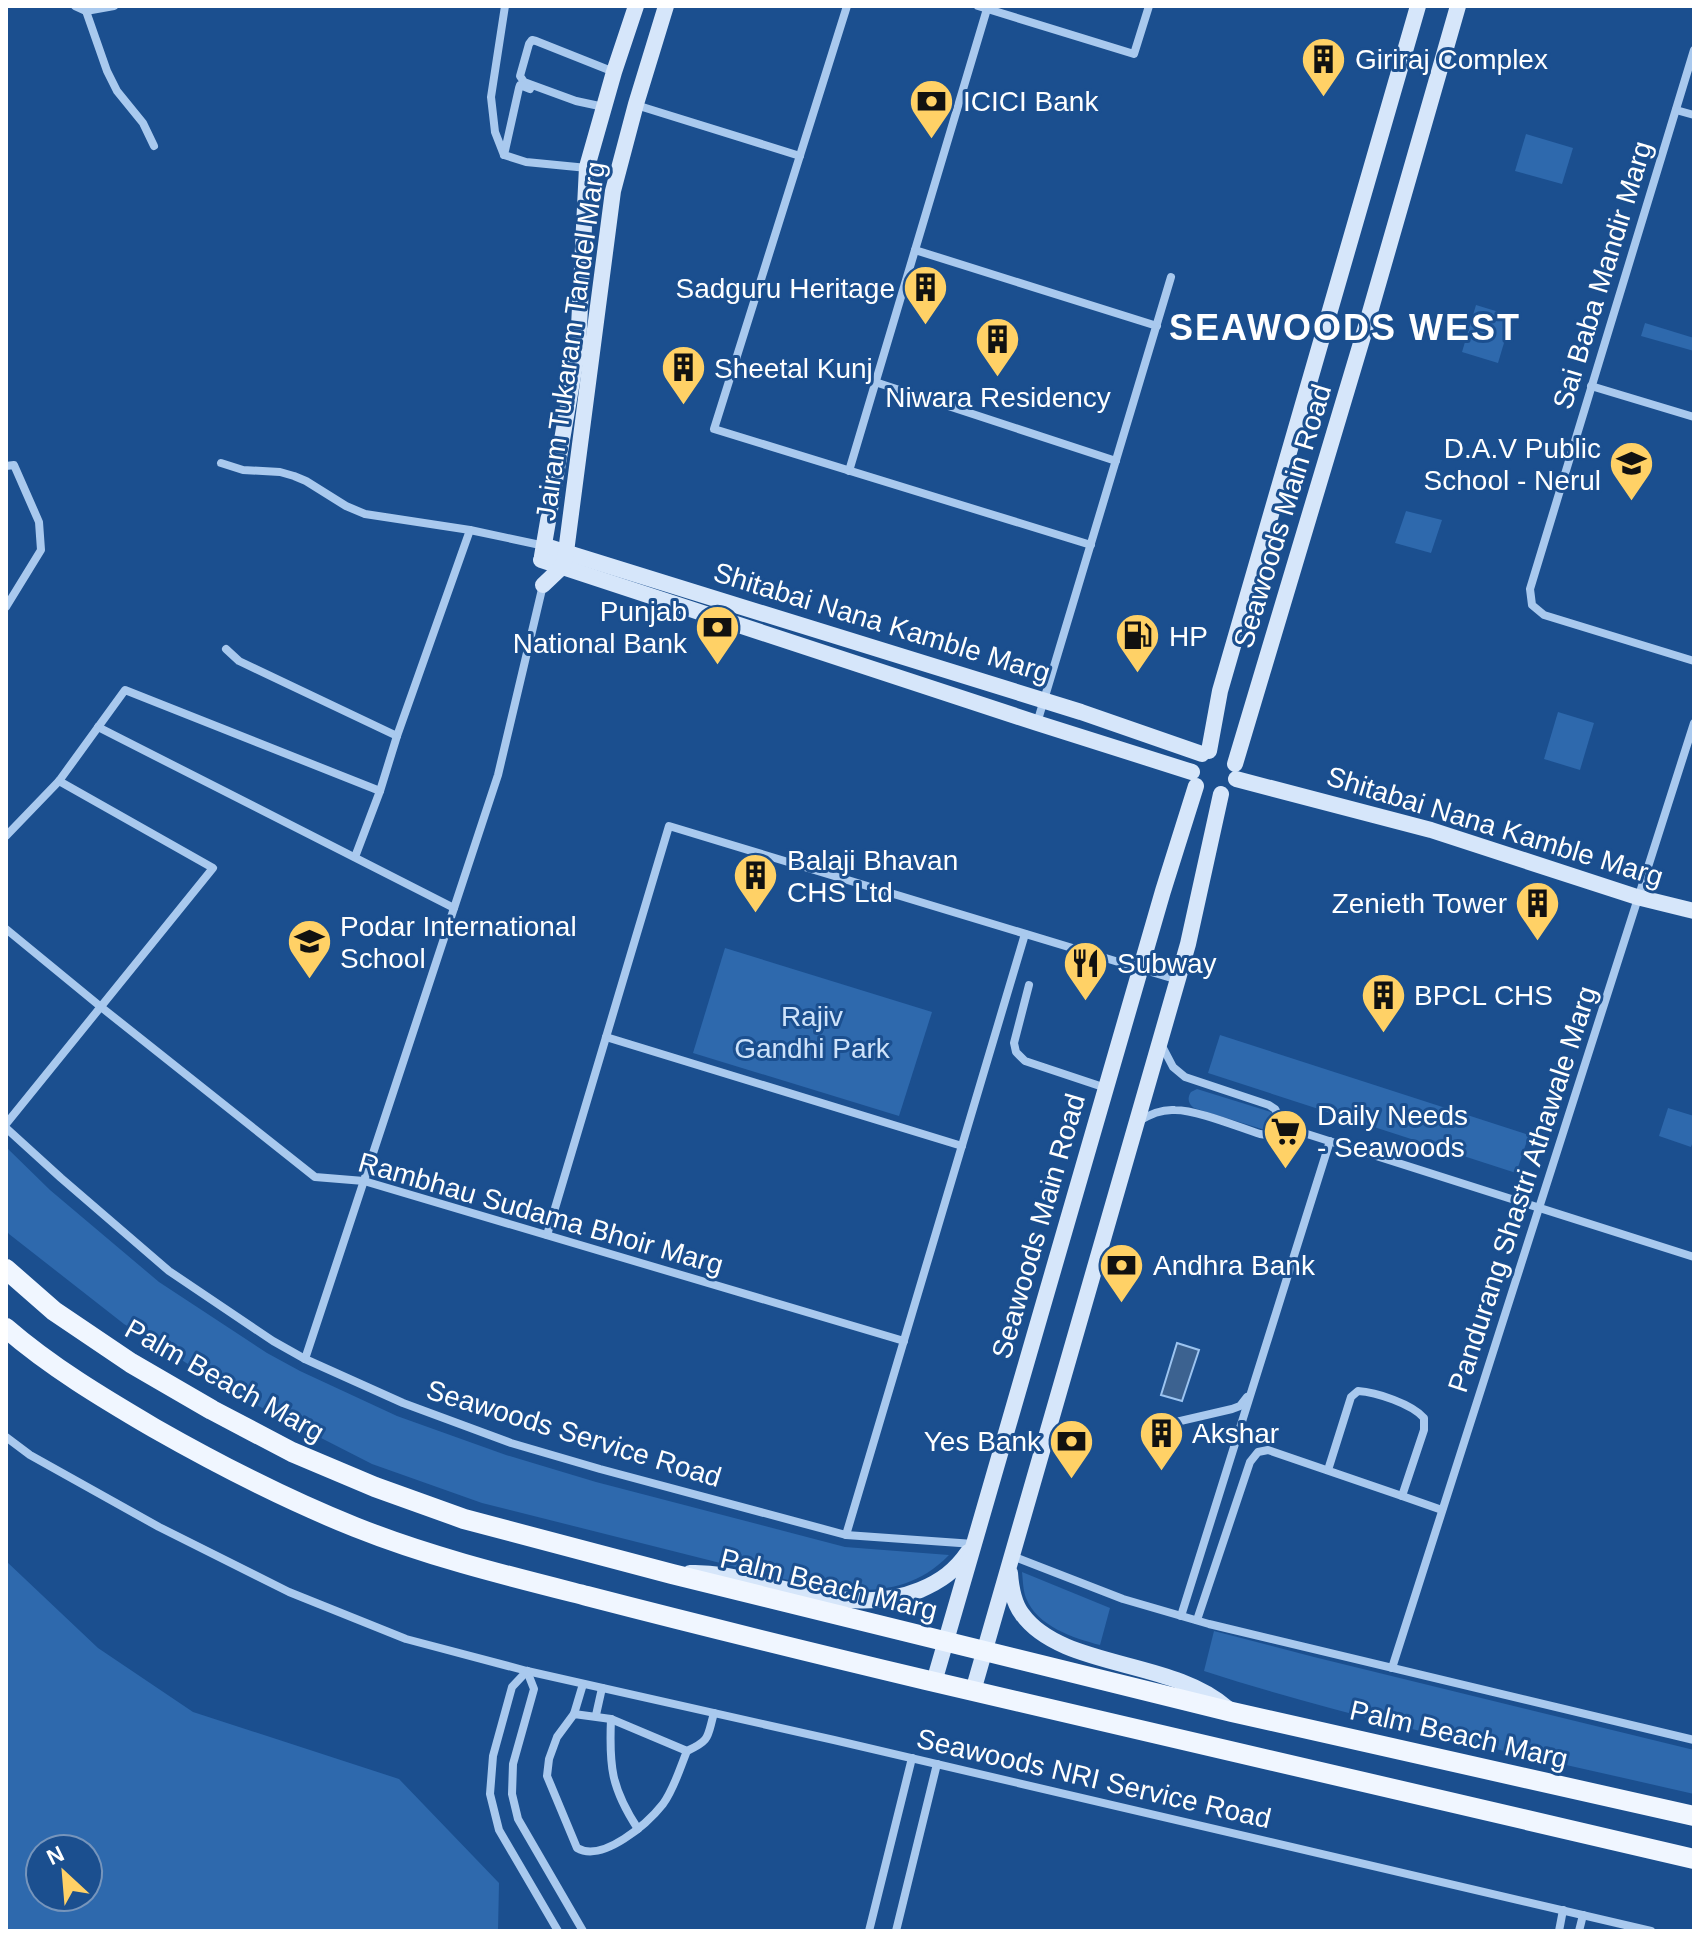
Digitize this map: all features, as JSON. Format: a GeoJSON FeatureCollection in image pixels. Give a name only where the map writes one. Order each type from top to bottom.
{"type":"FeatureCollection","features":[{"type":"Feature","properties":{"kind":"main road","name":"Jairam Tukaram Tandel Marg"},"geometry":{"type":"LineString","coordinates":[[543,585],[543,553],[578,347],[587,167],[636,6]]}},
{"type":"Feature","properties":{"kind":"main road","name":"Jairam Tukaram Tandel Marg"},"geometry":{"type":"LineString","coordinates":[[564,559],[613,191],[666,6]]}},
{"type":"Feature","properties":{"kind":"main road","name":"Seawoods Main Road"},"geometry":{"type":"LineString","coordinates":[[1205,753],[1220,691],[1418,6]]}},
{"type":"Feature","properties":{"kind":"main road","name":"Seawoods Main Road"},"geometry":{"type":"LineString","coordinates":[[1235,772],[1458,6]]}},
{"type":"Feature","properties":{"kind":"main road","name":"Shitabai Nana Kamble Marg"},"geometry":{"type":"LineString","coordinates":[[543,553],[1044,700],[1205,753]]}},
{"type":"Feature","properties":{"kind":"main road","name":"Shitabai Nana Kamble Marg"},"geometry":{"type":"LineString","coordinates":[[564,559],[1194,779]]}},
{"type":"Feature","properties":{"kind":"main road"},"geometry":{"type":"LineString","coordinates":[[543,585],[564,559]]}},
{"type":"Feature","properties":{"kind":"main road"},"geometry":{"type":"LineString","coordinates":[[1205,753],[1224,753],[1231,757],[1235,772],[1228,791],[1214,796],[1207,794],[1194,779],[1197,759],[1205,753]]}},
{"type":"Feature","properties":{"kind":"main road","name":"Shitabai Nana Kamble Marg"},"geometry":{"type":"LineString","coordinates":[[1235,772],[1431,830],[1637,897],[1694,911]]}},
{"type":"Feature","properties":{"kind":"main road","name":"Seawoods Main Road"},"geometry":{"type":"LineString","coordinates":[[934,1682],[1194,779]]}},
{"type":"Feature","properties":{"kind":"main road"},"geometry":{"type":"LineString","coordinates":[[973,1691],[1188,944],[1221,794]]}},
{"type":"Feature","properties":{"kind":"main road","name":"Palm Beach Marg"},"geometry":{"type":"LineString","coordinates":[[6,1269],[54,1311],[131,1363],[212,1410],[292,1452],[375,1487],[464,1519],[672,1574],[1232,1712],[1694,1816]]}},
{"type":"Feature","properties":{"kind":"main road"},"geometry":{"type":"LineString","coordinates":[[6,1328],[27,1346],[107,1400],[190,1449],[273,1492],[359,1528],[451,1561],[934,1682],[1694,1859]]}},
{"type":"Feature","properties":{"kind":"main road"},"geometry":{"type":"LineString","coordinates":[[672,1574],[703,1572],[728,1575],[822,1598],[882,1600],[914,1592],[942,1580],[955,1570],[974,1544]]}},
{"type":"Feature","properties":{"kind":"main road"},"geometry":{"type":"LineString","coordinates":[[1012,1555],[1009,1573],[1011,1590],[1022,1614],[1041,1631],[1064,1645],[1094,1656],[1183,1682],[1215,1698],[1232,1712]]}},
{"type":"Feature","properties":{"kind":"street"},"geometry":{"type":"LineString","coordinates":[[75,6],[86,11],[114,6]]}},
{"type":"Feature","properties":{"kind":"street"},"geometry":{"type":"LineString","coordinates":[[504,155],[495,132],[491,97],[505,6]]}},
{"type":"Feature","properties":{"kind":"street"},"geometry":{"type":"LineString","coordinates":[[847,6],[714,429],[1091,545]]}},
{"type":"Feature","properties":{"kind":"street"},"geometry":{"type":"LineString","coordinates":[[849,471],[983,7],[1134,54],[1149,6]]}},
{"type":"Feature","properties":{"kind":"street"},"geometry":{"type":"LineString","coordinates":[[86,11],[117,91],[143,123],[154,146]]}},
{"type":"Feature","properties":{"kind":"street"},"geometry":{"type":"LineString","coordinates":[[604,110],[523,81],[520,76],[532,40],[614,72]]}},
{"type":"Feature","properties":{"kind":"street","name":"Sai Baba Mandir Marg"},"geometry":{"type":"LineString","coordinates":[[1694,50],[1530,589],[1532,605],[1544,615],[1694,661]]}},
{"type":"Feature","properties":{"kind":"street"},"geometry":{"type":"LineString","coordinates":[[504,155],[520,85],[604,110]]}},
{"type":"Feature","properties":{"kind":"street"},"geometry":{"type":"LineString","coordinates":[[636,104],[800,156]]}},
{"type":"Feature","properties":{"kind":"street"},"geometry":{"type":"LineString","coordinates":[[1676,110],[1694,115]]}},
{"type":"Feature","properties":{"kind":"street"},"geometry":{"type":"LineString","coordinates":[[504,155],[526,162],[618,171]]}},
{"type":"Feature","properties":{"kind":"street"},"geometry":{"type":"LineString","coordinates":[[915,250],[1157,326]]}},
{"type":"Feature","properties":{"kind":"street"},"geometry":{"type":"LineString","coordinates":[[1037,723],[1171,277]]}},
{"type":"Feature","properties":{"kind":"street"},"geometry":{"type":"LineString","coordinates":[[875,382],[1116,461]]}},
{"type":"Feature","properties":{"kind":"street"},"geometry":{"type":"LineString","coordinates":[[1591,386],[1694,417]]}},
{"type":"Feature","properties":{"kind":"street"},"geometry":{"type":"LineString","coordinates":[[221,463],[243,470],[294,476],[365,514],[470,530],[543,553]]}},
{"type":"Feature","properties":{"kind":"street"},"geometry":{"type":"LineString","coordinates":[[6,466],[14,465],[39,522],[41,550],[6,607]]}},
{"type":"Feature","properties":{"kind":"street"},"geometry":{"type":"LineString","coordinates":[[355,857],[470,530]]}},
{"type":"Feature","properties":{"kind":"street","name":"Jairam Tukaram Tandel Marg"},"geometry":{"type":"LineString","coordinates":[[305,1359],[498,775],[543,585]]}},
{"type":"Feature","properties":{"kind":"street"},"geometry":{"type":"LineString","coordinates":[[226,649],[239,661],[397,736]]}},
{"type":"Feature","properties":{"kind":"street"},"geometry":{"type":"LineString","coordinates":[[6,836],[59,781],[125,690],[380,791]]}},
{"type":"Feature","properties":{"kind":"street","name":"Pandurang Shastri Athawale Marg"},"geometry":{"type":"LineString","coordinates":[[1392,1668],[1694,723]]}},
{"type":"Feature","properties":{"kind":"street"},"geometry":{"type":"LineString","coordinates":[[98,727],[454,908]]}},
{"type":"Feature","properties":{"kind":"street"},"geometry":{"type":"LineString","coordinates":[[6,1126],[213,868],[59,781]]}},
{"type":"Feature","properties":{"kind":"street"},"geometry":{"type":"LineString","coordinates":[[547,1235],[669,826],[1178,980]]}},
{"type":"Feature","properties":{"kind":"street","name":"Rambhau Sudama Bhoir Marg"},"geometry":{"type":"LineString","coordinates":[[6,929],[315,1177],[364,1181],[904,1341]]}},
{"type":"Feature","properties":{"kind":"street"},"geometry":{"type":"LineString","coordinates":[[846,1535],[1025,934]]}},
{"type":"Feature","properties":{"kind":"street"},"geometry":{"type":"LineString","coordinates":[[1029,985],[1014,1043],[1016,1052],[1025,1061],[1106,1088]]}},
{"type":"Feature","properties":{"kind":"street"},"geometry":{"type":"LineString","coordinates":[[606,1037],[962,1146]]}},
{"type":"Feature","properties":{"kind":"street"},"geometry":{"type":"LineString","coordinates":[[1160,1041],[1173,1067],[1185,1077],[1269,1105],[1279,1114],[1285,1127]]}},
{"type":"Feature","properties":{"kind":"street"},"geometry":{"type":"LineString","coordinates":[[1136,1123],[1150,1115],[1176,1109],[1260,1134],[1267,1135],[1285,1127],[1694,1257]]}},
{"type":"Feature","properties":{"kind":"street","name":"Seawoods Service Road"},"geometry":{"type":"LineString","coordinates":[[6,1126],[169,1271],[273,1341],[305,1359],[403,1403],[511,1443],[846,1535],[974,1544]]}},
{"type":"Feature","properties":{"kind":"street"},"geometry":{"type":"LineString","coordinates":[[1181,1616],[1330,1141]]}},
{"type":"Feature","properties":{"kind":"street"},"geometry":{"type":"LineString","coordinates":[[1176,1422],[1240,1406],[1252,1390]]}},
{"type":"Feature","properties":{"kind":"street"},"geometry":{"type":"LineString","coordinates":[[1328,1470],[1351,1397],[1358,1391],[1367,1391],[1417,1410],[1424,1418],[1424,1430],[1402,1496]]}},
{"type":"Feature","properties":{"kind":"street","name":"Seawoods NRI Service Road"},"geometry":{"type":"LineString","coordinates":[[6,1437],[30,1455],[159,1527],[289,1592],[406,1639],[527,1671],[1651,1931]]}},
{"type":"Feature","properties":{"kind":"street"},"geometry":{"type":"LineString","coordinates":[[1197,1620],[1250,1462],[1258,1452],[1268,1450],[1442,1510]]}},
{"type":"Feature","properties":{"kind":"street"},"geometry":{"type":"LineString","coordinates":[[1012,1555],[1123,1599],[1181,1616],[1694,1740]]}},
{"type":"Feature","properties":{"kind":"street"},"geometry":{"type":"LineString","coordinates":[[558,1931],[499,1830],[490,1794],[493,1756],[512,1687],[527,1671],[534,1689],[513,1764],[512,1794],[518,1819],[583,1931]]}},
{"type":"Feature","properties":{"kind":"street"},"geometry":{"type":"LineString","coordinates":[[583,1684],[574,1714],[557,1737],[547,1776],[577,1848],[589,1852],[603,1848],[625,1839],[638,1829],[662,1805],[687,1751]]}},
{"type":"Feature","properties":{"kind":"street"},"geometry":{"type":"LineString","coordinates":[[596,1715],[602,1688]]}},
{"type":"Feature","properties":{"kind":"street"},"geometry":{"type":"LineString","coordinates":[[574,1714],[611,1719],[687,1751],[706,1740],[714,1713]]}},
{"type":"Feature","properties":{"kind":"street"},"geometry":{"type":"LineString","coordinates":[[611,1719],[612,1776],[616,1790],[638,1829]]}},
{"type":"Feature","properties":{"kind":"street"},"geometry":{"type":"LineString","coordinates":[[869,1931],[912,1758]]}},
{"type":"Feature","properties":{"kind":"street"},"geometry":{"type":"LineString","coordinates":[[896,1931],[937,1764]]}},
{"type":"Feature","properties":{"kind":"street"},"geometry":{"type":"LineString","coordinates":[[1559,1931],[1563,1910]]}},
{"type":"Feature","properties":{"kind":"street"},"geometry":{"type":"LineString","coordinates":[[1579,1931],[1583,1915]]}},
{"type":"Feature","properties":{"kind":"green space"},"geometry":{"type":"Polygon","coordinates":[[[1526,134],[1573,148],[1562,184],[1515,171],[1526,134]]]}},
{"type":"Feature","properties":{"kind":"green space"},"geometry":{"type":"Polygon","coordinates":[[[1476,305],[1512,316],[1498,363],[1462,352],[1476,305]]]}},
{"type":"Feature","properties":{"kind":"green space"},"geometry":{"type":"Polygon","coordinates":[[[1645,323],[1694,338],[1694,351],[1641,336],[1645,323]]]}},
{"type":"Feature","properties":{"kind":"green space"},"geometry":{"type":"Polygon","coordinates":[[[1406,511],[1442,520],[1431,553],[1395,543],[1406,511]]]}},
{"type":"Feature","properties":{"kind":"green space"},"geometry":{"type":"Polygon","coordinates":[[[1558,712],[1594,723],[1580,770],[1544,759],[1558,712]]]}},
{"type":"Feature","properties":{"kind":"green space","name":"Rajiv Gandhi Park"},"geometry":{"type":"Polygon","coordinates":[[[725,948],[932,1012],[899,1116],[693,1053],[725,948]]]}},
{"type":"Feature","properties":{"kind":"green space"},"geometry":{"type":"Polygon","coordinates":[[[1220,1035],[1529,1135],[1516,1173],[1208,1073],[1220,1035]]]}},
{"type":"Feature","properties":{"kind":"green space"},"geometry":{"type":"Polygon","coordinates":[[[1197,1089],[1271,1112],[1276,1124],[1265,1130],[1194,1108],[1189,1103],[1189,1096],[1197,1089]]]}},
{"type":"Feature","properties":{"kind":"green space"},"geometry":{"type":"Polygon","coordinates":[[[1668,1108],[1694,1116],[1691,1147],[1659,1136],[1668,1108]]]}},
{"type":"Feature","properties":{"kind":"green space"},"geometry":{"type":"Polygon","coordinates":[[[6,1147],[50,1190],[159,1282],[267,1353],[397,1416],[506,1455],[596,1482],[845,1547],[949,1555],[907,1583],[876,1589],[824,1589],[482,1503],[372,1464],[239,1396],[124,1324],[9,1234],[6,1230],[6,1147]]]}},
{"type":"Feature","properties":{"kind":"green space"},"geometry":{"type":"Polygon","coordinates":[[[6,1561],[98,1648],[193,1712],[399,1779],[499,1883],[498,1931],[6,1931],[6,1561]]]}},
{"type":"Feature","properties":{"kind":"green space"},"geometry":{"type":"Polygon","coordinates":[[[1022,1572],[1110,1608],[1100,1645],[1057,1629],[1038,1616],[1026,1598],[1022,1572]]]}},
{"type":"Feature","properties":{"kind":"green space"},"geometry":{"type":"Polygon","coordinates":[[[1214,1631],[1694,1750],[1694,1794],[1387,1723],[1204,1671],[1214,1631]]]}},
{"type":"Feature","properties":{"kind":"shaded area"},"geometry":{"type":"Polygon","coordinates":[[[1177,1343],[1199,1350],[1182,1401],[1161,1395],[1177,1343]]]}},
{"type":"Feature","properties":{"kind":"place","name":"Giriraj Complex"},"geometry":{"type":"Point","coordinates":[1324,98]}},
{"type":"Feature","properties":{"kind":"place","name":"ICICI Bank"},"geometry":{"type":"Point","coordinates":[932,140]}},
{"type":"Feature","properties":{"kind":"place","name":"Sadguru Heritage"},"geometry":{"type":"Point","coordinates":[926,327]}},
{"type":"Feature","properties":{"kind":"place","name":"Niwara Residency"},"geometry":{"type":"Point","coordinates":[998,379]}},
{"type":"Feature","properties":{"kind":"place","name":"Sheetal Kunj"},"geometry":{"type":"Point","coordinates":[683,407]}},
{"type":"Feature","properties":{"kind":"place","name":"D.A.V Public School - Nerul"},"geometry":{"type":"Point","coordinates":[1632,503]}},
{"type":"Feature","properties":{"kind":"place","name":"Punjab National Bank"},"geometry":{"type":"Point","coordinates":[718,666]}},
{"type":"Feature","properties":{"kind":"place","name":"HP"},"geometry":{"type":"Point","coordinates":[1138,675]}},
{"type":"Feature","properties":{"kind":"place","name":"Balaji Bhavan CHS Ltd"},"geometry":{"type":"Point","coordinates":[756,915]}},
{"type":"Feature","properties":{"kind":"place","name":"Zenieth Tower"},"geometry":{"type":"Point","coordinates":[1538,942]}},
{"type":"Feature","properties":{"kind":"place","name":"Podar International School"},"geometry":{"type":"Point","coordinates":[309,981]}},
{"type":"Feature","properties":{"kind":"place","name":"Subway"},"geometry":{"type":"Point","coordinates":[1086,1002]}},
{"type":"Feature","properties":{"kind":"place","name":"BPCL CHS"},"geometry":{"type":"Point","coordinates":[1383,1034]}},
{"type":"Feature","properties":{"kind":"place","name":"Daily Needs - Seawoods"},"geometry":{"type":"Point","coordinates":[1286,1170]}},
{"type":"Feature","properties":{"kind":"place","name":"Andhra Bank"},"geometry":{"type":"Point","coordinates":[1122,1304]}},
{"type":"Feature","properties":{"kind":"place","name":"Akshar"},"geometry":{"type":"Point","coordinates":[1161,1472]}},
{"type":"Feature","properties":{"kind":"place","name":"Yes Bank"},"geometry":{"type":"Point","coordinates":[1072,1480]}},
{"type":"Feature","properties":{"kind":"district","name":"SEAWOODS WEST"},"geometry":{"type":"Point","coordinates":[1345,327]}}]}
